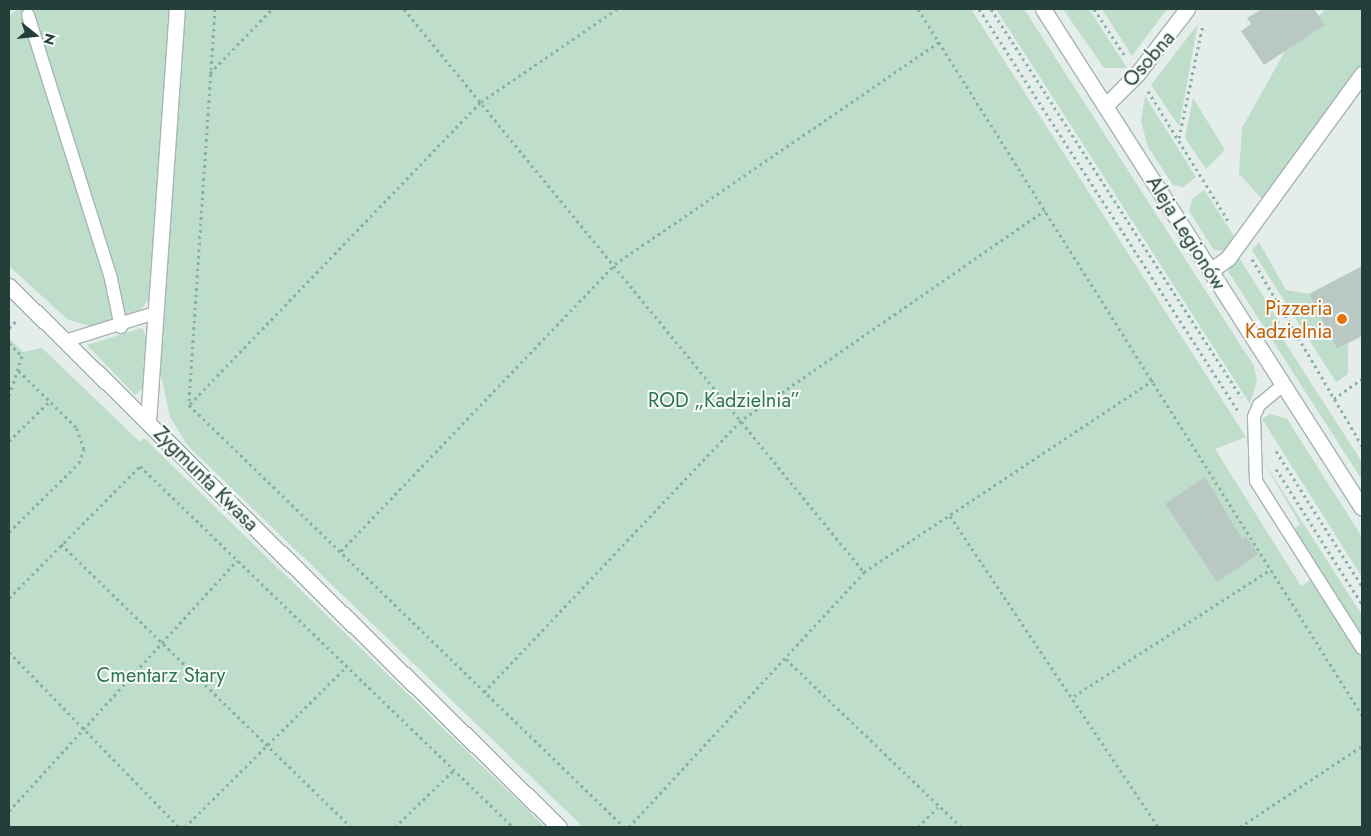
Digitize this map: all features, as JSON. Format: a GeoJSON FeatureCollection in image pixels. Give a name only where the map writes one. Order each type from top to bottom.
{"type":"FeatureCollection","features":[{"type":"Feature","properties":{"kind":"street","name":"Zygmunta Kwasa"},"geometry":{"type":"LineString","coordinates":[[177,9],[148,422],[559,827]]}},
{"type":"Feature","properties":{"kind":"street","name":"Aleja Legionów"},"geometry":{"type":"LineString","coordinates":[[1043,9],[1362,508]]}},
{"type":"Feature","properties":{"kind":"street","name":"Osobna"},"geometry":{"type":"LineString","coordinates":[[1105,106],[1137,74],[1188,9]]}},
{"type":"Feature","properties":{"kind":"street"},"geometry":{"type":"LineString","coordinates":[[1210,271],[1228,258],[1362,74]]}},
{"type":"Feature","properties":{"kind":"street"},"geometry":{"type":"LineString","coordinates":[[9,286],[148,422]]}},
{"type":"Feature","properties":{"kind":"lane"},"geometry":{"type":"LineString","coordinates":[[28,16],[111,279],[121,327]]}},
{"type":"Feature","properties":{"kind":"lane"},"geometry":{"type":"LineString","coordinates":[[65,341],[121,327],[155,314]]}},
{"type":"Feature","properties":{"kind":"lane"},"geometry":{"type":"LineString","coordinates":[[1283,385],[1259,405],[1254,417],[1256,481],[1362,648]]}},
{"type":"Feature","properties":{"kind":"path"},"geometry":{"type":"LineString","coordinates":[[215,9],[189,404],[624,827]]}},
{"type":"Feature","properties":{"kind":"path"},"geometry":{"type":"LineString","coordinates":[[210,73],[272,9]]}},
{"type":"Feature","properties":{"kind":"path"},"geometry":{"type":"LineString","coordinates":[[404,9],[615,264],[739,422],[864,572]]}},
{"type":"Feature","properties":{"kind":"path"},"geometry":{"type":"LineString","coordinates":[[189,404],[480,102],[617,9]]}},
{"type":"Feature","properties":{"kind":"path"},"geometry":{"type":"LineString","coordinates":[[918,9],[1154,379],[1362,715]]}},
{"type":"Feature","properties":{"kind":"path"},"geometry":{"type":"LineString","coordinates":[[979,9],[1254,435]]}},
{"type":"Feature","properties":{"kind":"path"},"geometry":{"type":"LineString","coordinates":[[991,9],[1362,586]]}},
{"type":"Feature","properties":{"kind":"path"},"geometry":{"type":"LineString","coordinates":[[1094,9],[1131,64]]}},
{"type":"Feature","properties":{"kind":"path"},"geometry":{"type":"LineString","coordinates":[[1179,138],[1203,23]]}},
{"type":"Feature","properties":{"kind":"path"},"geometry":{"type":"LineString","coordinates":[[341,551],[615,264],[939,42]]}},
{"type":"Feature","properties":{"kind":"path"},"geometry":{"type":"LineString","coordinates":[[484,692],[739,422],[1045,210]]}},
{"type":"Feature","properties":{"kind":"path"},"geometry":{"type":"LineString","coordinates":[[9,344],[22,356],[9,396]]}},
{"type":"Feature","properties":{"kind":"path"},"geometry":{"type":"LineString","coordinates":[[9,532],[82,456],[79,433],[18,369]]}},
{"type":"Feature","properties":{"kind":"path"},"geometry":{"type":"LineString","coordinates":[[1362,378],[1334,399],[1362,446]]}},
{"type":"Feature","properties":{"kind":"path"},"geometry":{"type":"LineString","coordinates":[[629,827],[786,659],[864,572],[1154,379]]}},
{"type":"Feature","properties":{"kind":"path"},"geometry":{"type":"LineString","coordinates":[[9,441],[50,402]]}},
{"type":"Feature","properties":{"kind":"path"},"geometry":{"type":"LineString","coordinates":[[9,598],[140,466],[514,827]]}},
{"type":"Feature","properties":{"kind":"path"},"geometry":{"type":"LineString","coordinates":[[1274,467],[1362,604]]}},
{"type":"Feature","properties":{"kind":"path"},"geometry":{"type":"LineString","coordinates":[[950,516],[1074,696],[1158,827]]}},
{"type":"Feature","properties":{"kind":"path"},"geometry":{"type":"LineString","coordinates":[[61,544],[163,641],[351,827]]}},
{"type":"Feature","properties":{"kind":"path"},"geometry":{"type":"LineString","coordinates":[[9,810],[237,560]]}},
{"type":"Feature","properties":{"kind":"path"},"geometry":{"type":"LineString","coordinates":[[1074,696],[1271,569]]}},
{"type":"Feature","properties":{"kind":"path"},"geometry":{"type":"LineString","coordinates":[[9,652],[179,827]]}},
{"type":"Feature","properties":{"kind":"path"},"geometry":{"type":"LineString","coordinates":[[786,659],[961,827]]}},
{"type":"Feature","properties":{"kind":"path"},"geometry":{"type":"LineString","coordinates":[[185,827],[347,666]]}},
{"type":"Feature","properties":{"kind":"path"},"geometry":{"type":"LineString","coordinates":[[1240,827],[1362,746]]}},
{"type":"Feature","properties":{"kind":"path"},"geometry":{"type":"LineString","coordinates":[[395,827],[454,770]]}},
{"type":"Feature","properties":{"kind":"path"},"geometry":{"type":"LineString","coordinates":[[918,827],[938,806]]}},
{"type":"Feature","properties":{"kind":"green space"},"geometry":{"type":"Polygon","coordinates":[[[18,9],[169,9],[149,298],[137,315],[116,323],[89,326],[67,319],[9,266],[9,16],[18,9]]]}},
{"type":"Feature","properties":{"kind":"green space","name":"ROD „Kadzielnia”"},"geometry":{"type":"Polygon","coordinates":[[[186,9],[971,9],[1246,437],[1215,449],[1301,586],[1311,580],[1362,657],[1362,827],[583,827],[188,446],[170,417],[160,370],[186,9]]]}},
{"type":"Feature","properties":{"kind":"green space"},"geometry":{"type":"Polygon","coordinates":[[[996,9],[1024,9],[1254,366],[1257,380],[1250,404],[996,9]]]}},
{"type":"Feature","properties":{"kind":"green space"},"geometry":{"type":"Polygon","coordinates":[[[1063,9],[1089,9],[1127,68],[1104,68],[1063,9]]]}},
{"type":"Feature","properties":{"kind":"green space"},"geometry":{"type":"Polygon","coordinates":[[[1102,9],[1167,9],[1132,56],[1102,9]]]}},
{"type":"Feature","properties":{"kind":"green space"},"geometry":{"type":"Polygon","coordinates":[[[1326,9],[1362,9],[1362,66],[1262,199],[1239,174],[1242,128],[1288,46],[1326,9]]]}},
{"type":"Feature","properties":{"kind":"green space"},"geometry":{"type":"Polygon","coordinates":[[[1198,24],[1179,126],[1151,85],[1198,24]]]}},
{"type":"Feature","properties":{"kind":"green space"},"geometry":{"type":"Polygon","coordinates":[[[1145,96],[1196,177],[1183,187],[1173,185],[1148,147],[1141,121],[1145,96]]]}},
{"type":"Feature","properties":{"kind":"green space"},"geometry":{"type":"Polygon","coordinates":[[[1193,98],[1225,150],[1206,169],[1185,138],[1193,98]]]}},
{"type":"Feature","properties":{"kind":"green space"},"geometry":{"type":"Polygon","coordinates":[[[1204,190],[1236,239],[1224,251],[1214,250],[1189,211],[1193,198],[1204,190]]]}},
{"type":"Feature","properties":{"kind":"green space"},"geometry":{"type":"Polygon","coordinates":[[[1259,242],[1286,290],[1309,294],[1337,349],[1348,344],[1348,374],[1336,382],[1252,250],[1259,242]]]}},
{"type":"Feature","properties":{"kind":"green space"},"geometry":{"type":"Polygon","coordinates":[[[1238,256],[1280,323],[1275,327],[1362,462],[1362,480],[1228,271],[1238,256]]]}},
{"type":"Feature","properties":{"kind":"green space"},"geometry":{"type":"Polygon","coordinates":[[[142,328],[147,338],[143,388],[135,395],[87,345],[142,328]]]}},
{"type":"Feature","properties":{"kind":"green space","name":"Cmentarz Stary"},"geometry":{"type":"Polygon","coordinates":[[[9,338],[23,352],[42,348],[140,442],[144,438],[545,827],[9,827],[9,338]]]}},
{"type":"Feature","properties":{"kind":"green space"},"geometry":{"type":"Polygon","coordinates":[[[1270,414],[1287,419],[1362,537],[1362,577],[1262,419],[1270,414]]]}},
{"type":"Feature","properties":{"kind":"green space"},"geometry":{"type":"Polygon","coordinates":[[[1260,456],[1362,615],[1362,640],[1293,530],[1300,524],[1260,456]]]}},
{"type":"Feature","properties":{"kind":"building"},"geometry":{"type":"Polygon","coordinates":[[[1262,9],[1314,9],[1325,25],[1264,65],[1241,31],[1251,24],[1247,18],[1262,9]]]}},
{"type":"Feature","properties":{"kind":"building"},"geometry":{"type":"Polygon","coordinates":[[[1362,266],[1362,336],[1337,349],[1309,294],[1362,266]]]}},
{"type":"Feature","properties":{"kind":"building"},"geometry":{"type":"Polygon","coordinates":[[[1205,477],[1242,539],[1246,537],[1258,554],[1217,582],[1165,504],[1205,477]]]}},
{"type":"Feature","properties":{"kind":"place","name":"Pizzeria Kadzielnia"},"geometry":{"type":"Point","coordinates":[1342,319]}}]}
